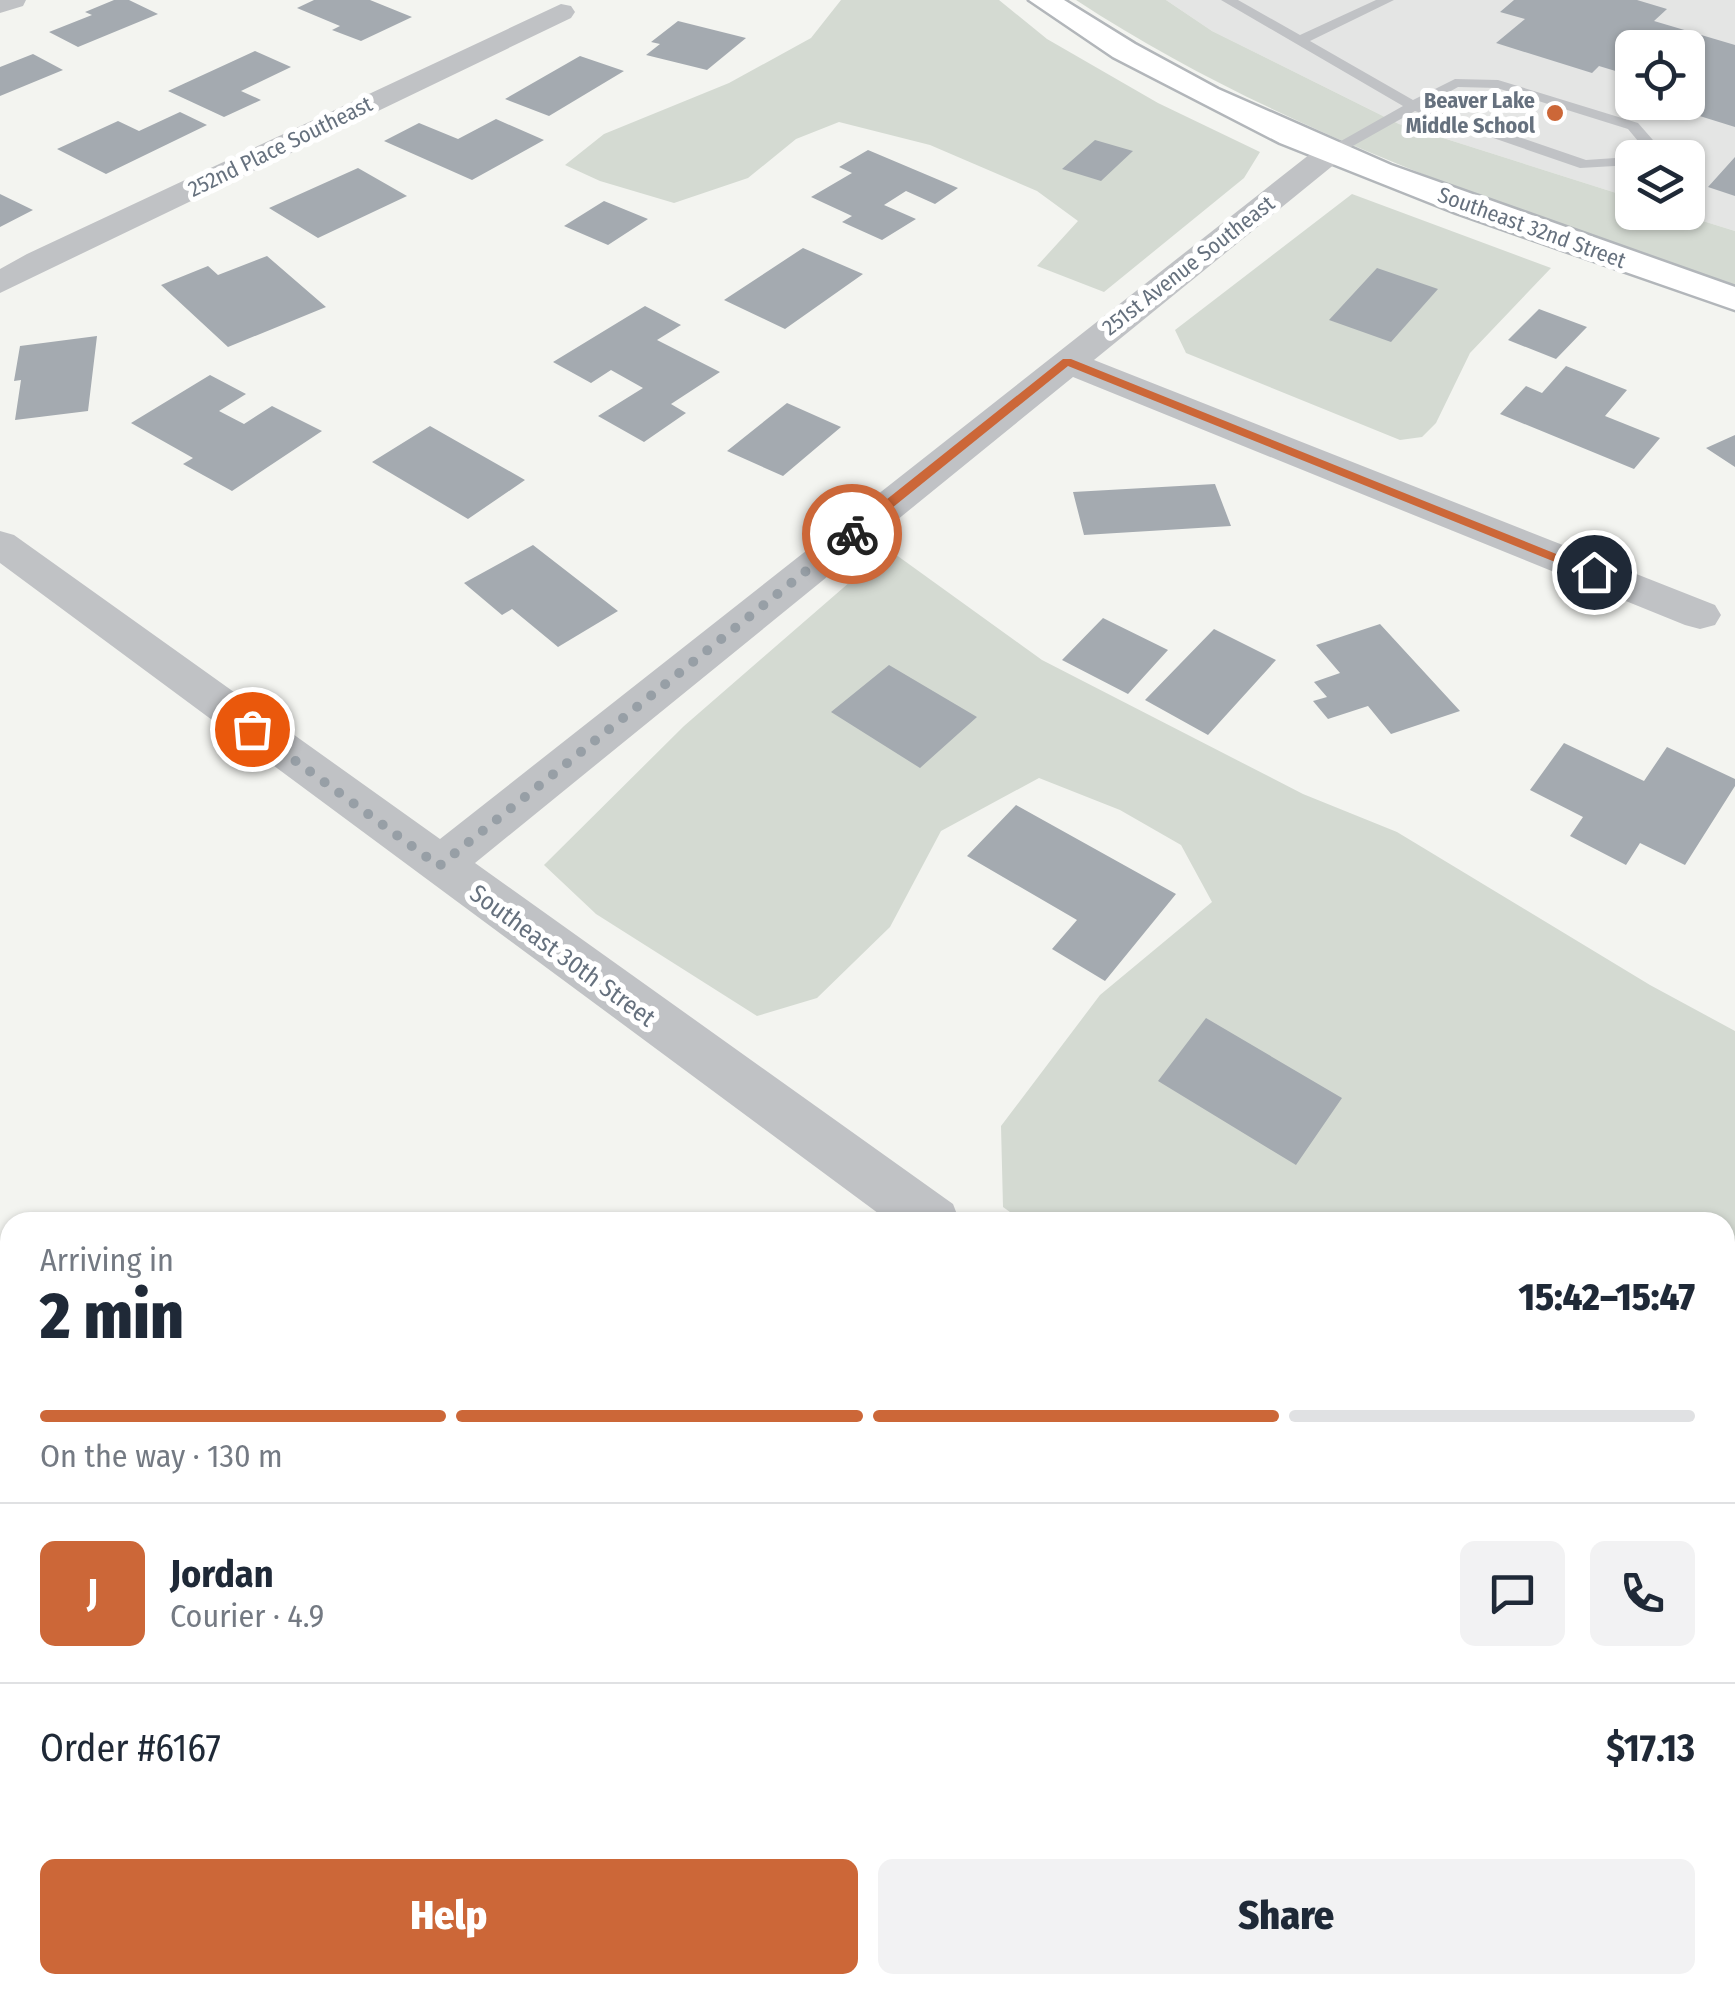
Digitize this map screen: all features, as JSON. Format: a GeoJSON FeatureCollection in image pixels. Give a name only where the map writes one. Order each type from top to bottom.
{"type":"FeatureCollection","features":[{"type":"Feature","properties":{"kind":"street"},"geometry":{"type":"LineString","coordinates":[[0,5],[13,0]]}},
{"type":"Feature","properties":{"kind":"street","name":"252nd Place Southeast"},"geometry":{"type":"LineString","coordinates":[[0,283],[561,12],[532,0]]}},
{"type":"Feature","properties":{"kind":"street","name":"Southeast 32nd Street"},"geometry":{"type":"LineString","coordinates":[[1044,0],[1144,62],[1330,152],[1735,299]]}},
{"type":"Feature","properties":{"kind":"street","name":"251st Avenue Southeast"},"geometry":{"type":"LineString","coordinates":[[439,866],[1330,152]]}},
{"type":"Feature","properties":{"kind":"street"},"geometry":{"type":"LineString","coordinates":[[1067,362],[1700,614]]}},
{"type":"Feature","properties":{"kind":"street","name":"Southeast 30th Street"},"geometry":{"type":"LineString","coordinates":[[0,544],[919,1212]]}},
{"type":"Feature","properties":{"kind":"lane"},"geometry":{"type":"LineString","coordinates":[[1228,0],[1411,104],[1585,165],[1615,161]]}},
{"type":"Feature","properties":{"kind":"lane"},"geometry":{"type":"LineString","coordinates":[[1298,41],[1387,0]]}},
{"type":"Feature","properties":{"kind":"lane"},"geometry":{"type":"LineString","coordinates":[[1330,152],[1455,83],[1498,84],[1633,126],[1645,140]]}},
{"type":"Feature","properties":{"kind":"shaded area"},"geometry":{"type":"Polygon","coordinates":[[[841,0],[999,0],[1047,39],[1158,103],[1260,152],[1244,178],[1104,292],[1037,266],[1078,221],[1037,191],[930,145],[839,122],[796,139],[748,178],[674,203],[600,181],[565,165],[604,134],[729,83],[811,38],[841,0]]]}},
{"type":"Feature","properties":{"kind":"shaded area"},"geometry":{"type":"Polygon","coordinates":[[[1076,0],[1166,0],[1212,31],[1399,124],[1615,193],[1615,230],[1705,230],[1705,222],[1735,231],[1735,287],[1396,163],[1232,89],[1076,0]]]}},
{"type":"Feature","properties":{"kind":"shaded area","name":"Beaver Lake Middle School"},"geometry":{"type":"Polygon","coordinates":[[[1166,0],[1735,0],[1735,231],[1705,222],[1705,140],[1615,140],[1615,193],[1399,124],[1212,31],[1166,0]]]}},
{"type":"Feature","properties":{"kind":"shaded area"},"geometry":{"type":"Polygon","coordinates":[[[1352,194],[1551,268],[1470,353],[1436,423],[1422,437],[1400,440],[1186,353],[1175,330],[1352,194]]]}},
{"type":"Feature","properties":{"kind":"shaded area"},"geometry":{"type":"Polygon","coordinates":[[[888,549],[1042,660],[1303,794],[1397,832],[1650,985],[1735,1031],[1735,1212],[1010,1212],[1003,1207],[1001,1126],[1100,995],[1212,902],[1181,845],[1120,810],[1039,778],[941,831],[890,927],[817,998],[757,1016],[596,914],[544,865],[684,726],[888,549]]]}},
{"type":"Feature","properties":{"kind":"building"},"geometry":{"type":"Polygon","coordinates":[[[114,0],[129,0],[158,14],[78,47],[49,32],[92,15],[85,12],[114,0]]]}},
{"type":"Feature","properties":{"kind":"building"},"geometry":{"type":"Polygon","coordinates":[[[314,0],[370,0],[412,17],[361,41],[332,30],[340,26],[297,8],[314,0]]]}},
{"type":"Feature","properties":{"kind":"building"},"geometry":{"type":"Polygon","coordinates":[[[1514,0],[1637,0],[1667,9],[1654,21],[1684,30],[1615,30],[1615,71],[1599,66],[1592,73],[1496,43],[1525,19],[1500,12],[1514,0]]]}},
{"type":"Feature","properties":{"kind":"building"},"geometry":{"type":"Polygon","coordinates":[[[678,21],[746,38],[707,70],[646,55],[660,44],[651,42],[678,21]]]}},
{"type":"Feature","properties":{"kind":"building"},"geometry":{"type":"Polygon","coordinates":[[[1705,36],[1735,45],[1735,127],[1705,118],[1705,36]]]}},
{"type":"Feature","properties":{"kind":"building"},"geometry":{"type":"Polygon","coordinates":[[[255,51],[291,67],[241,91],[261,100],[224,117],[168,91],[255,51]]]}},
{"type":"Feature","properties":{"kind":"building"},"geometry":{"type":"Polygon","coordinates":[[[33,54],[63,70],[0,96],[0,67],[33,54]]]}},
{"type":"Feature","properties":{"kind":"building"},"geometry":{"type":"Polygon","coordinates":[[[580,56],[624,71],[549,116],[505,99],[580,56]]]}},
{"type":"Feature","properties":{"kind":"building"},"geometry":{"type":"Polygon","coordinates":[[[180,112],[207,125],[106,174],[57,149],[118,121],[139,131],[180,112]]]}},
{"type":"Feature","properties":{"kind":"building"},"geometry":{"type":"Polygon","coordinates":[[[496,119],[544,140],[472,180],[384,141],[419,123],[458,139],[496,119]]]}},
{"type":"Feature","properties":{"kind":"building"},"geometry":{"type":"Polygon","coordinates":[[[1095,140],[1133,151],[1101,181],[1062,169],[1095,140]]]}},
{"type":"Feature","properties":{"kind":"building"},"geometry":{"type":"Polygon","coordinates":[[[868,150],[958,188],[935,204],[906,191],[884,205],[916,219],[882,240],[842,222],[852,216],[811,197],[852,173],[839,167],[868,150]]]}},
{"type":"Feature","properties":{"kind":"building"},"geometry":{"type":"Polygon","coordinates":[[[1735,157],[1735,196],[1708,187],[1735,157]]]}},
{"type":"Feature","properties":{"kind":"building"},"geometry":{"type":"Polygon","coordinates":[[[358,168],[407,196],[318,238],[269,208],[358,168]]]}},
{"type":"Feature","properties":{"kind":"building"},"geometry":{"type":"Polygon","coordinates":[[[0,194],[33,210],[0,227],[0,194]]]}},
{"type":"Feature","properties":{"kind":"building"},"geometry":{"type":"Polygon","coordinates":[[[604,201],[648,219],[608,245],[564,226],[604,201]]]}},
{"type":"Feature","properties":{"kind":"building"},"geometry":{"type":"Polygon","coordinates":[[[803,248],[863,274],[785,329],[724,300],[803,248]]]}},
{"type":"Feature","properties":{"kind":"building"},"geometry":{"type":"Polygon","coordinates":[[[267,256],[326,307],[228,347],[161,285],[208,266],[218,275],[267,256]]]}},
{"type":"Feature","properties":{"kind":"building"},"geometry":{"type":"Polygon","coordinates":[[[1377,268],[1438,289],[1391,342],[1329,320],[1377,268]]]}},
{"type":"Feature","properties":{"kind":"building"},"geometry":{"type":"Polygon","coordinates":[[[645,306],[681,325],[657,340],[720,372],[671,404],[686,413],[644,442],[598,416],[643,388],[611,370],[591,383],[553,362],[645,306]]]}},
{"type":"Feature","properties":{"kind":"building"},"geometry":{"type":"Polygon","coordinates":[[[1539,309],[1587,327],[1556,359],[1508,340],[1539,309]]]}},
{"type":"Feature","properties":{"kind":"building"},"geometry":{"type":"Polygon","coordinates":[[[97,336],[88,411],[15,420],[21,380],[14,381],[20,346],[97,336]]]}},
{"type":"Feature","properties":{"kind":"building"},"geometry":{"type":"Polygon","coordinates":[[[1566,366],[1627,390],[1605,416],[1660,438],[1634,469],[1500,414],[1526,386],[1542,393],[1566,366]]]}},
{"type":"Feature","properties":{"kind":"building"},"geometry":{"type":"Polygon","coordinates":[[[210,375],[246,394],[219,411],[244,424],[272,406],[322,431],[232,491],[183,464],[193,458],[131,423],[210,375]]]}},
{"type":"Feature","properties":{"kind":"building"},"geometry":{"type":"Polygon","coordinates":[[[787,403],[841,427],[783,476],[727,451],[787,403]]]}},
{"type":"Feature","properties":{"kind":"building"},"geometry":{"type":"Polygon","coordinates":[[[430,426],[525,480],[468,519],[372,462],[430,426]]]}},
{"type":"Feature","properties":{"kind":"building"},"geometry":{"type":"Polygon","coordinates":[[[1735,435],[1735,467],[1706,448],[1735,435]]]}},
{"type":"Feature","properties":{"kind":"building"},"geometry":{"type":"Polygon","coordinates":[[[1215,484],[1231,526],[1084,535],[1073,492],[1215,484]]]}},
{"type":"Feature","properties":{"kind":"building"},"geometry":{"type":"Polygon","coordinates":[[[533,545],[618,611],[558,647],[512,609],[502,615],[464,583],[533,545]]]}},
{"type":"Feature","properties":{"kind":"building"},"geometry":{"type":"Polygon","coordinates":[[[1103,618],[1168,650],[1128,694],[1062,660],[1103,618]]]}},
{"type":"Feature","properties":{"kind":"building"},"geometry":{"type":"Polygon","coordinates":[[[1380,624],[1460,711],[1391,734],[1368,706],[1328,719],[1313,701],[1327,697],[1314,682],[1340,673],[1316,645],[1380,624]]]}},
{"type":"Feature","properties":{"kind":"building"},"geometry":{"type":"Polygon","coordinates":[[[1214,629],[1276,660],[1208,735],[1145,700],[1214,629]]]}},
{"type":"Feature","properties":{"kind":"building"},"geometry":{"type":"Polygon","coordinates":[[[889,665],[977,717],[920,768],[831,712],[889,665]]]}},
{"type":"Feature","properties":{"kind":"building"},"geometry":{"type":"Polygon","coordinates":[[[1564,743],[1644,781],[1667,747],[1735,779],[1735,786],[1685,865],[1640,843],[1626,865],[1570,836],[1583,817],[1530,790],[1564,743]]]}},
{"type":"Feature","properties":{"kind":"building"},"geometry":{"type":"Polygon","coordinates":[[[1016,805],[1176,894],[1105,981],[1052,949],[1077,920],[967,856],[1016,805]]]}},
{"type":"Feature","properties":{"kind":"building"},"geometry":{"type":"Polygon","coordinates":[[[1206,1018],[1342,1098],[1296,1165],[1158,1081],[1206,1018]]]}},
{"type":"Feature","properties":{"kind":"way so far"},"geometry":{"type":"LineString","coordinates":[[252,729],[439,866],[852,534]]}},
{"type":"Feature","properties":{"kind":"place","name":"Beaver Lake Middle School"},"geometry":{"type":"Point","coordinates":[1555,113]}},
{"type":"Feature","properties":{"kind":"route"},"geometry":{"type":"LineString","coordinates":[[852,534],[1067,362],[1594,572]]}}]}
